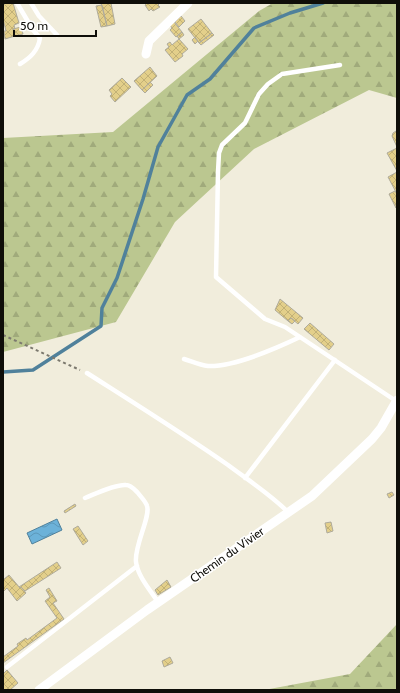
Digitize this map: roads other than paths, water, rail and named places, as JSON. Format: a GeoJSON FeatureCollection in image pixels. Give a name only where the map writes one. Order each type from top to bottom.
{"type":"FeatureCollection","features":[{"type":"Feature","properties":{"kind":"street"},"geometry":{"type":"LineString","coordinates":[[146,54],[149,41],[188,3]]}},
{"type":"Feature","properties":{"kind":"street","name":"Chemin du Vivier"},"geometry":{"type":"LineString","coordinates":[[39,690],[158,602],[312,496],[372,439],[381,428],[397,400]]}},
{"type":"Feature","properties":{"kind":"lane"},"geometry":{"type":"LineString","coordinates":[[17,3],[33,30],[40,38],[39,47],[29,59],[20,64]]}},
{"type":"Feature","properties":{"kind":"lane"},"geometry":{"type":"LineString","coordinates":[[31,3],[39,16],[57,34]]}},
{"type":"Feature","properties":{"kind":"lane"},"geometry":{"type":"LineString","coordinates":[[340,65],[282,74],[268,84],[259,94],[245,123],[222,145],[219,153],[218,172],[216,277],[265,319],[285,327],[397,400]]}},
{"type":"Feature","properties":{"kind":"lane"},"geometry":{"type":"LineString","coordinates":[[184,359],[207,366],[219,365],[275,348],[300,337]]}},
{"type":"Feature","properties":{"kind":"lane"},"geometry":{"type":"LineString","coordinates":[[245,478],[335,360]]}},
{"type":"Feature","properties":{"kind":"lane"},"geometry":{"type":"LineString","coordinates":[[87,373],[198,444],[277,501],[288,512]]}},
{"type":"Feature","properties":{"kind":"lane"},"geometry":{"type":"LineString","coordinates":[[85,498],[114,487],[126,485],[132,487],[139,494],[147,506],[148,511],[136,555],[137,566],[140,575],[158,602]]}},
{"type":"Feature","properties":{"kind":"lane"},"geometry":{"type":"LineString","coordinates":[[7,667],[137,566]]}},
{"type":"Feature","properties":{"kind":"water"},"geometry":{"type":"Polygon","coordinates":[[[57,519],[62,530],[32,544],[27,533],[57,519]]]}},
{"type":"Feature","properties":{"kind":"waterway"},"geometry":{"type":"LineString","coordinates":[[3,372],[33,370],[101,326],[102,308],[117,278],[143,199],[158,147],[187,95],[210,79],[254,28],[290,13],[323,3]]}}]}
